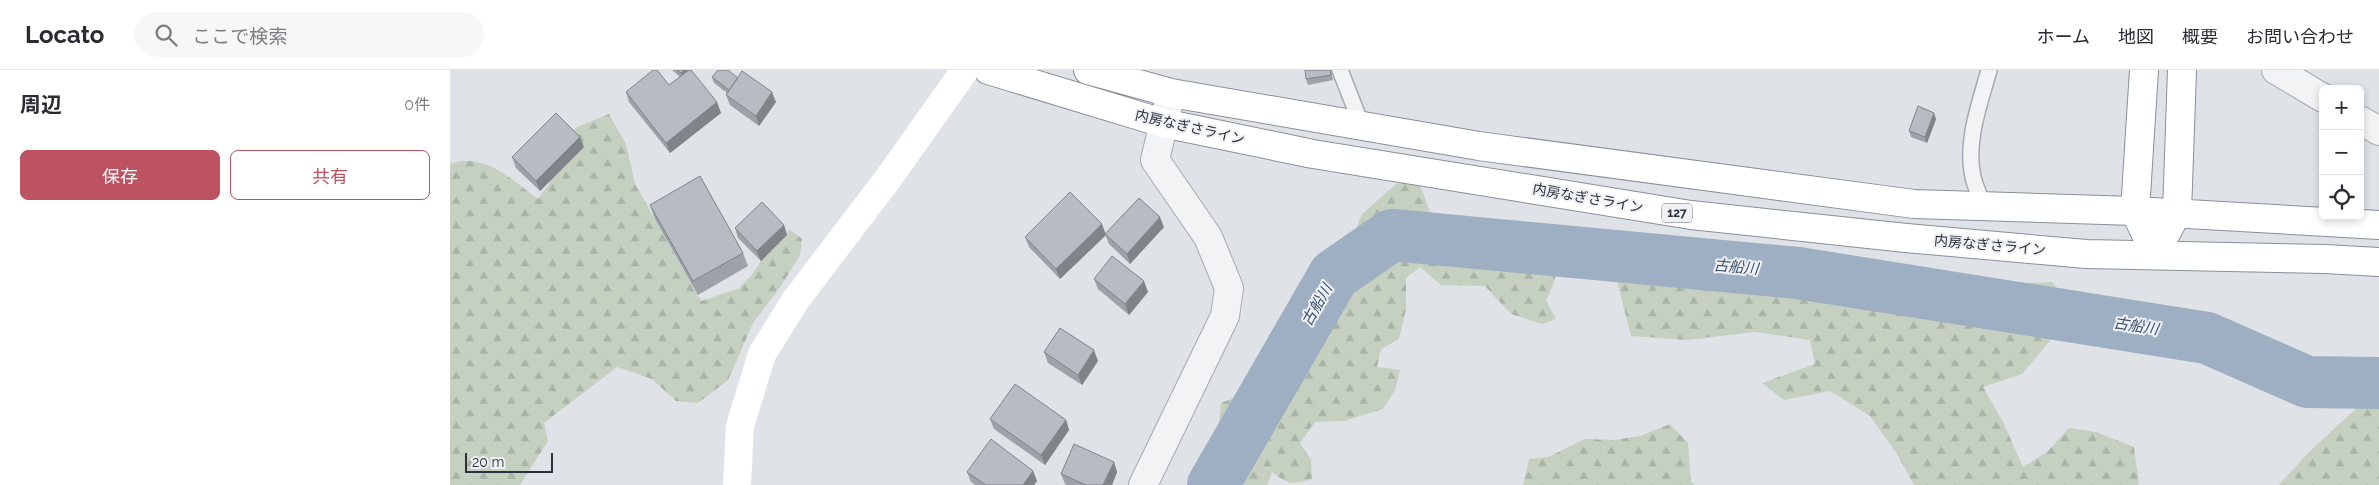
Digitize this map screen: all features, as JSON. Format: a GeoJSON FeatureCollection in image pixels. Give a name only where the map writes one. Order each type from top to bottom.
{"type":"FeatureCollection","features":[{"type":"Feature","properties":{"kind":"main road"},"geometry":{"type":"LineString","coordinates":[[737,485],[740,426],[762,354],[795,301],[890,176],[965,70]]}},
{"type":"Feature","properties":{"kind":"main road","name":"内房なぎさライン"},"geometry":{"type":"LineString","coordinates":[[988,70],[1163,123],[1314,154],[1691,216],[2086,254],[2154,254],[2379,262]]}},
{"type":"Feature","properties":{"kind":"main road","name":"内房なぎさライン"},"geometry":{"type":"LineString","coordinates":[[1088,70],[1170,93],[1498,149],[1914,204],[2135,211],[2379,225]]}},
{"type":"Feature","properties":{"kind":"main road"},"geometry":{"type":"LineString","coordinates":[[2144,70],[2135,211],[2154,254]]}},
{"type":"Feature","properties":{"kind":"main road"},"geometry":{"type":"LineString","coordinates":[[2154,254],[2177,213],[2182,70]]}},
{"type":"Feature","properties":{"kind":"street"},"geometry":{"type":"LineString","coordinates":[[2276,70],[2319,96]]}},
{"type":"Feature","properties":{"kind":"street"},"geometry":{"type":"LineString","coordinates":[[1143,485],[1225,316],[1229,288],[1208,237],[1154,160],[1170,93]]}},
{"type":"Feature","properties":{"kind":"street"},"geometry":{"type":"LineString","coordinates":[[2364,122],[2379,130]]}},
{"type":"Feature","properties":{"kind":"lane"},"geometry":{"type":"LineString","coordinates":[[1340,70],[1362,126]]}},
{"type":"Feature","properties":{"kind":"lane"},"geometry":{"type":"LineString","coordinates":[[1983,206],[1973,176],[1972,148],[1977,114],[1989,70]]}},
{"type":"Feature","properties":{"kind":"green space"},"geometry":{"type":"Polygon","coordinates":[[[609,114],[626,144],[635,184],[701,301],[738,289],[752,275],[761,261],[787,235],[789,229],[802,239],[800,255],[781,286],[753,323],[728,380],[698,403],[676,401],[652,379],[617,367],[544,423],[548,441],[520,485],[450,485],[450,164],[463,161],[486,165],[508,176],[538,199],[549,184],[556,153],[577,127],[609,114]]]}},
{"type":"Feature","properties":{"kind":"green space"},"geometry":{"type":"Polygon","coordinates":[[[1418,180],[1435,225],[1467,238],[1543,248],[1559,265],[1546,300],[1556,319],[1542,324],[1511,314],[1485,286],[1441,285],[1420,267],[1406,278],[1406,309],[1399,339],[1381,349],[1377,367],[1400,370],[1395,390],[1383,409],[1344,421],[1315,422],[1300,443],[1311,460],[1312,479],[1291,483],[1272,472],[1267,485],[1198,485],[1216,453],[1221,403],[1280,375],[1293,340],[1331,308],[1355,273],[1351,241],[1362,214],[1396,184],[1418,180]]]}},
{"type":"Feature","properties":{"kind":"green space"},"geometry":{"type":"Polygon","coordinates":[[[1662,256],[1717,261],[1771,280],[1869,278],[2003,284],[2052,282],[2070,305],[2053,337],[2022,374],[1983,387],[2003,422],[2023,467],[2047,452],[2069,428],[2096,432],[2134,447],[2139,485],[1914,485],[1897,454],[1870,416],[1830,391],[1784,400],[1762,383],[1815,364],[1810,340],[1755,332],[1687,340],[1631,336],[1616,277],[1662,256]]]}},
{"type":"Feature","properties":{"kind":"green space"},"geometry":{"type":"Polygon","coordinates":[[[2379,387],[2379,485],[2279,485],[2306,455],[2379,387]]]}},
{"type":"Feature","properties":{"kind":"green space"},"geometry":{"type":"Polygon","coordinates":[[[1670,424],[1688,443],[1691,482],[1695,485],[1523,485],[1529,459],[1548,457],[1585,439],[1614,440],[1640,436],[1670,424]]]}},
{"type":"Feature","properties":{"kind":"building"},"geometry":{"type":"Polygon","coordinates":[[[653,70],[657,70],[669,85],[691,70],[717,102],[666,143],[626,92],[653,70]]]}},
{"type":"Feature","properties":{"kind":"building"},"geometry":{"type":"Polygon","coordinates":[[[718,70],[728,70],[738,78],[729,90],[712,77],[718,70]]]}},
{"type":"Feature","properties":{"kind":"building"},"geometry":{"type":"Polygon","coordinates":[[[1305,70],[1330,70],[1331,75],[1306,79],[1305,70]]]}},
{"type":"Feature","properties":{"kind":"building"},"geometry":{"type":"Polygon","coordinates":[[[742,71],[772,92],[756,116],[726,95],[742,71]]]}},
{"type":"Feature","properties":{"kind":"building"},"geometry":{"type":"Polygon","coordinates":[[[1918,106],[1934,113],[1925,137],[1909,131],[1918,106]]]}},
{"type":"Feature","properties":{"kind":"building"},"geometry":{"type":"Polygon","coordinates":[[[556,113],[580,137],[536,181],[512,157],[556,113]]]}},
{"type":"Feature","properties":{"kind":"building"},"geometry":{"type":"Polygon","coordinates":[[[700,176],[743,253],[693,281],[650,205],[700,176]]]}},
{"type":"Feature","properties":{"kind":"building"},"geometry":{"type":"Polygon","coordinates":[[[1070,192],[1102,224],[1056,269],[1025,237],[1070,192]]]}},
{"type":"Feature","properties":{"kind":"building"},"geometry":{"type":"Polygon","coordinates":[[[1139,198],[1160,217],[1127,254],[1105,234],[1139,198]]]}},
{"type":"Feature","properties":{"kind":"building"},"geometry":{"type":"Polygon","coordinates":[[[762,202],[784,225],[757,251],[735,228],[762,202]]]}},
{"type":"Feature","properties":{"kind":"building"},"geometry":{"type":"Polygon","coordinates":[[[1112,256],[1144,281],[1125,304],[1094,279],[1112,256]]]}},
{"type":"Feature","properties":{"kind":"building"},"geometry":{"type":"Polygon","coordinates":[[[1060,328],[1094,350],[1078,375],[1044,352],[1060,328]]]}},
{"type":"Feature","properties":{"kind":"building"},"geometry":{"type":"Polygon","coordinates":[[[1015,384],[1066,420],[1041,455],[990,419],[1015,384]]]}},
{"type":"Feature","properties":{"kind":"building"},"geometry":{"type":"Polygon","coordinates":[[[991,439],[1033,471],[1023,485],[986,485],[967,472],[991,439]]]}},
{"type":"Feature","properties":{"kind":"building"},"geometry":{"type":"Polygon","coordinates":[[[1074,444],[1114,462],[1103,485],[1086,485],[1061,474],[1074,444]]]}},
{"type":"Feature","properties":{"kind":"waterway","name":"古船川"},"geometry":{"type":"LineString","coordinates":[[1213,485],[1334,275],[1392,235],[1798,273],[2207,338],[2307,382],[2379,383]]}}]}
